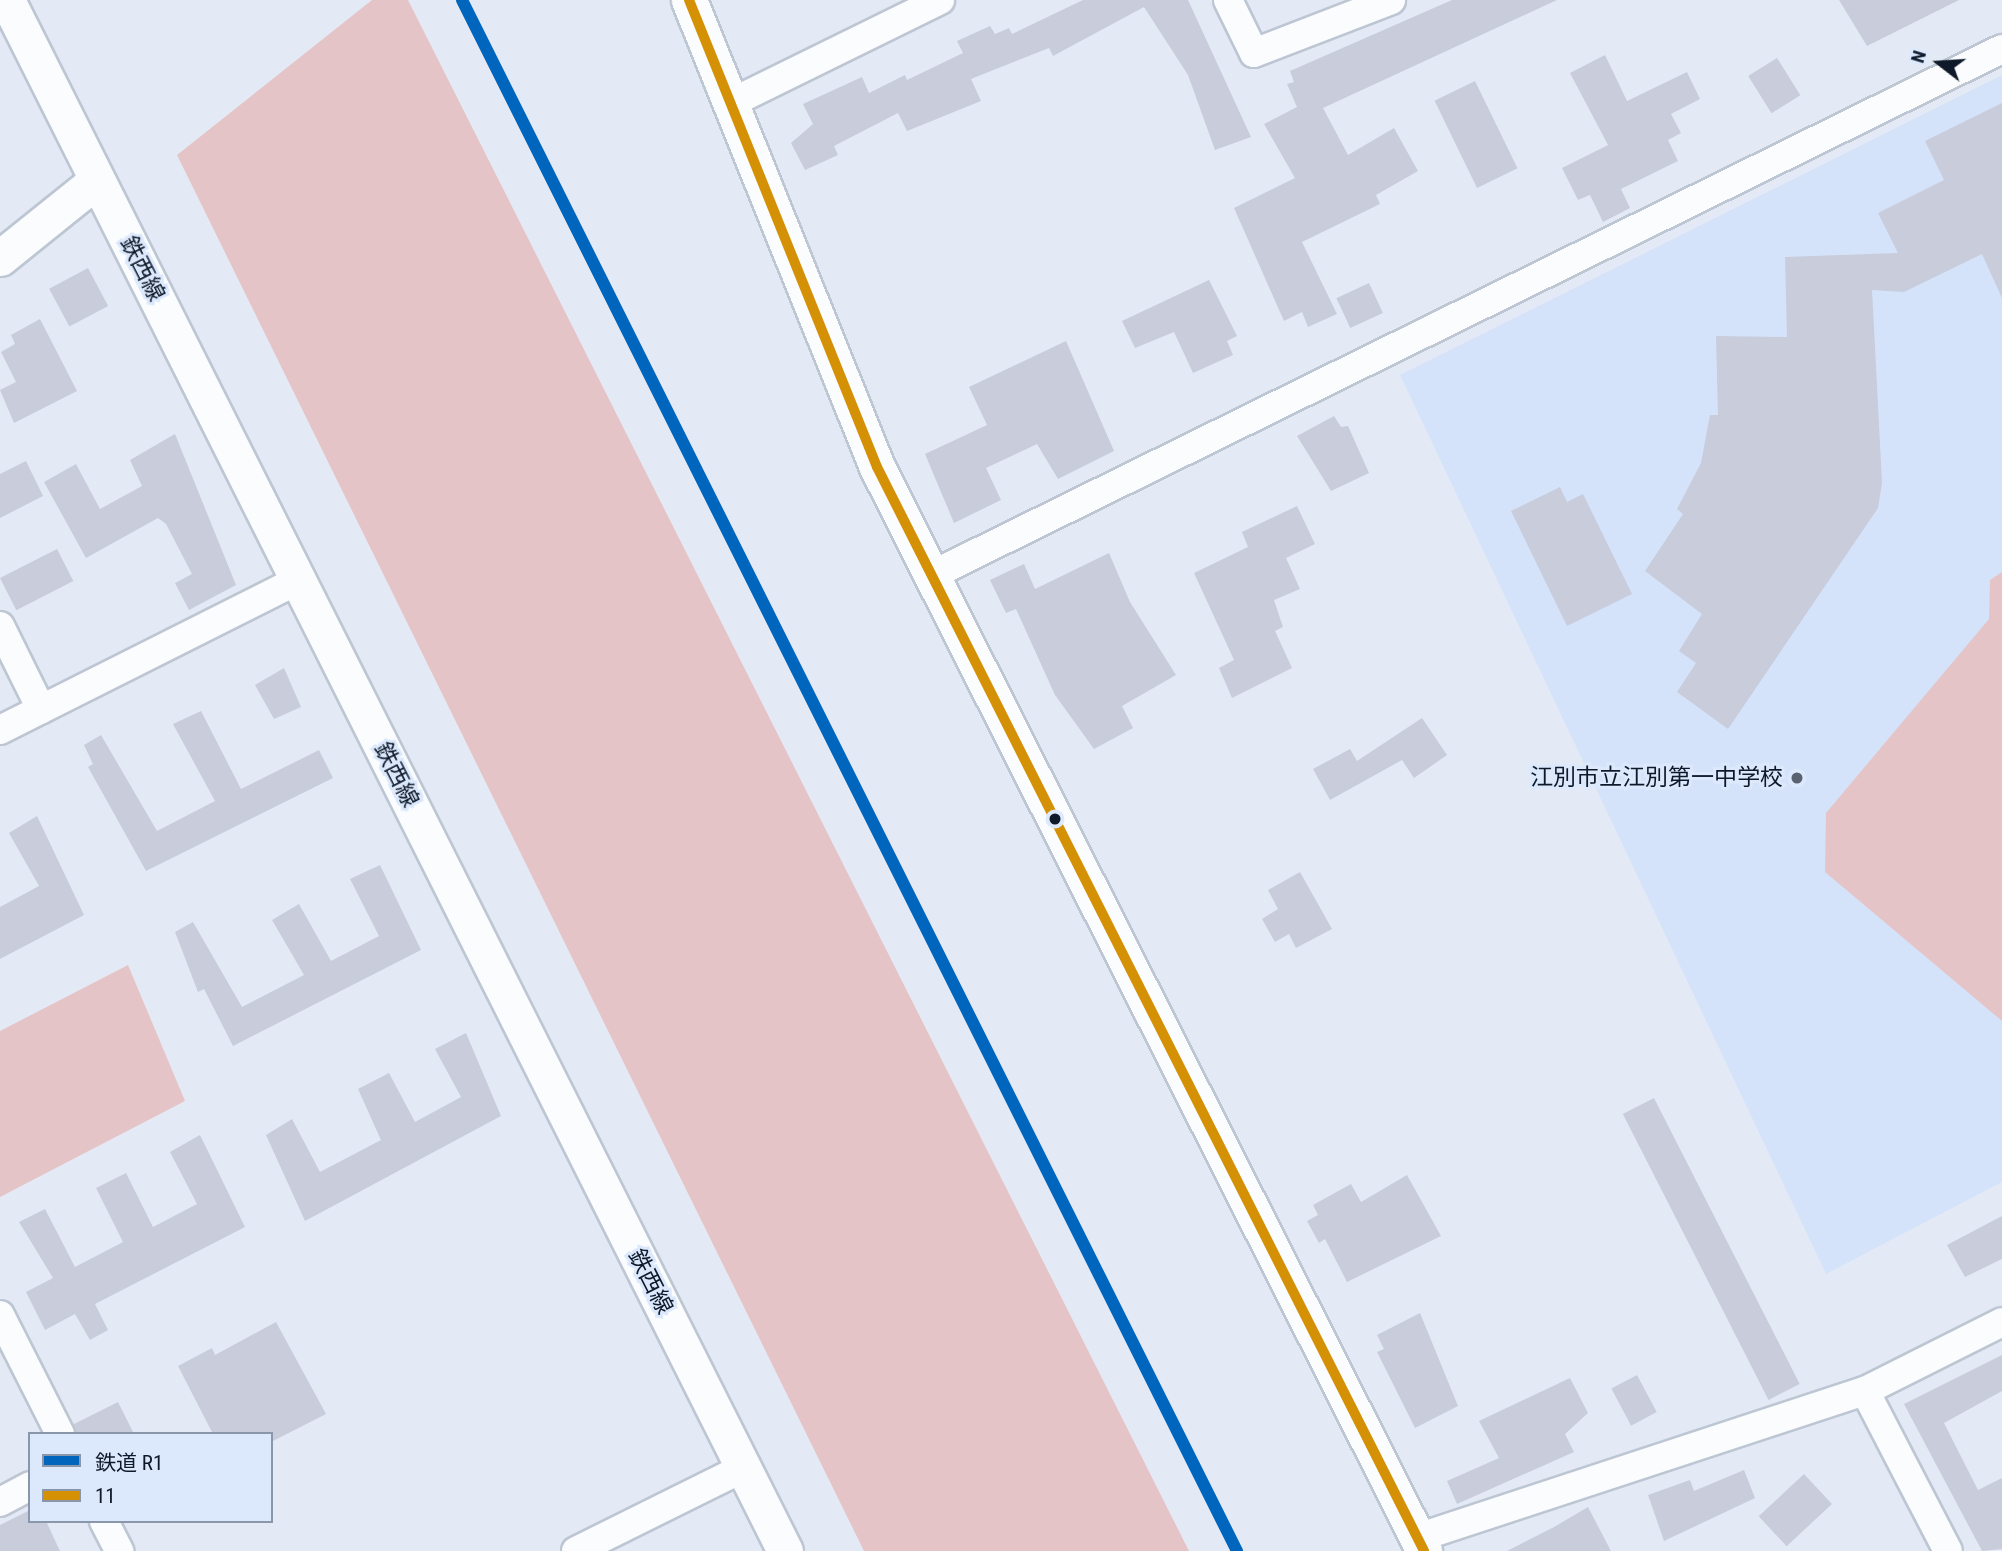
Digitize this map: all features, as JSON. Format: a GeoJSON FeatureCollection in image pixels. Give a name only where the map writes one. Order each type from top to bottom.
{"type":"FeatureCollection","features":[{"type":"Feature","properties":{"kind":"street","name":"鉄西線"},"geometry":{"type":"LineString","coordinates":[[7,0],[785,1551]]}},
{"type":"Feature","properties":{"kind":"street"},"geometry":{"type":"LineString","coordinates":[[689,0],[877,467],[1420,1545],[1865,1391],[2002,1322]]}},
{"type":"Feature","properties":{"kind":"street"},"geometry":{"type":"LineString","coordinates":[[731,103],[940,0]]}},
{"type":"Feature","properties":{"kind":"street"},"geometry":{"type":"LineString","coordinates":[[1228,0],[1254,53],[1391,0]]}},
{"type":"Feature","properties":{"kind":"street"},"geometry":{"type":"LineString","coordinates":[[932,575],[2002,49]]}},
{"type":"Feature","properties":{"kind":"street"},"geometry":{"type":"LineString","coordinates":[[0,258],[97,180]]}},
{"type":"Feature","properties":{"kind":"street"},"geometry":{"type":"LineString","coordinates":[[0,730],[298,580]]}},
{"type":"Feature","properties":{"kind":"street"},"geometry":{"type":"LineString","coordinates":[[0,626],[41,709]]}},
{"type":"Feature","properties":{"kind":"street"},"geometry":{"type":"LineString","coordinates":[[0,1315],[59,1432]]}},
{"type":"Feature","properties":{"kind":"street"},"geometry":{"type":"LineString","coordinates":[[1865,1391],[1948,1551]]}},
{"type":"Feature","properties":{"kind":"street"},"geometry":{"type":"LineString","coordinates":[[576,1551],[743,1468]]}},
{"type":"Feature","properties":{"kind":"street"},"geometry":{"type":"LineString","coordinates":[[0,1502],[28,1487]]}},
{"type":"Feature","properties":{"kind":"street"},"geometry":{"type":"LineString","coordinates":[[105,1523],[119,1551]]}},
{"type":"Feature","properties":{"kind":"shaded area"},"geometry":{"type":"Polygon","coordinates":[[[372,0],[408,0],[1189,1551],[864,1551],[177,155],[372,0]]]}},
{"type":"Feature","properties":{"kind":"shaded area","name":"江別市立江別第一中学校"},"geometry":{"type":"Polygon","coordinates":[[[2002,75],[2002,1182],[1826,1274],[1400,375],[2002,75]]]}},
{"type":"Feature","properties":{"kind":"shaded area"},"geometry":{"type":"Polygon","coordinates":[[[2002,572],[2002,1021],[1825,872],[1826,813],[1989,619],[1990,580],[2002,572]]]}},
{"type":"Feature","properties":{"kind":"shaded area"},"geometry":{"type":"Polygon","coordinates":[[[128,965],[185,1101],[0,1197],[0,1031],[128,965]]]}},
{"type":"Feature","properties":{"kind":"building"},"geometry":{"type":"Polygon","coordinates":[[[1083,0],[1188,0],[1251,137],[1215,150],[1188,75],[1144,7],[1053,56],[1049,48],[971,79],[981,101],[907,131],[898,113],[834,146],[838,155],[805,170],[791,143],[813,124],[803,104],[862,77],[869,93],[905,75],[907,80],[963,53],[957,41],[990,26],[995,34],[1009,28],[1012,34],[1083,0]]]}},
{"type":"Feature","properties":{"kind":"building"},"geometry":{"type":"Polygon","coordinates":[[[1452,0],[1557,0],[1323,108],[1348,155],[1394,128],[1418,171],[1376,195],[1380,204],[1302,242],[1337,314],[1308,327],[1302,312],[1284,321],[1234,208],[1295,178],[1264,124],[1297,107],[1287,84],[1294,82],[1290,71],[1452,0]]]}},
{"type":"Feature","properties":{"kind":"building"},"geometry":{"type":"Polygon","coordinates":[[[1839,0],[1959,0],[1867,46],[1839,0]]]}},
{"type":"Feature","properties":{"kind":"building"},"geometry":{"type":"Polygon","coordinates":[[[1605,55],[1627,101],[1687,72],[1700,99],[1671,114],[1681,133],[1668,140],[1678,161],[1621,189],[1630,208],[1603,222],[1590,195],[1578,200],[1562,168],[1608,145],[1570,73],[1605,55]]]}},
{"type":"Feature","properties":{"kind":"building"},"geometry":{"type":"Polygon","coordinates":[[[1777,58],[1800,95],[1771,113],[1748,76],[1777,58]]]}},
{"type":"Feature","properties":{"kind":"building"},"geometry":{"type":"Polygon","coordinates":[[[1475,81],[1518,168],[1477,188],[1435,101],[1475,81]]]}},
{"type":"Feature","properties":{"kind":"building"},"geometry":{"type":"Polygon","coordinates":[[[2002,103],[2002,298],[1982,254],[1904,292],[1872,290],[1882,483],[1878,508],[1728,729],[1677,692],[1696,663],[1679,651],[1702,614],[1645,571],[1683,514],[1677,509],[1701,463],[1710,415],[1718,415],[1716,336],[1787,337],[1785,257],[1898,253],[1878,213],[1944,180],[1925,141],[2002,103]]]}},
{"type":"Feature","properties":{"kind":"building"},"geometry":{"type":"Polygon","coordinates":[[[88,268],[108,306],[69,327],[49,289],[88,268]]]}},
{"type":"Feature","properties":{"kind":"building"},"geometry":{"type":"Polygon","coordinates":[[[1209,280],[1237,336],[1227,341],[1233,355],[1193,373],[1174,332],[1135,348],[1122,321],[1209,280]]]}},
{"type":"Feature","properties":{"kind":"building"},"geometry":{"type":"Polygon","coordinates":[[[1369,283],[1383,313],[1350,328],[1336,298],[1369,283]]]}},
{"type":"Feature","properties":{"kind":"building"},"geometry":{"type":"Polygon","coordinates":[[[40,319],[77,391],[14,423],[0,390],[16,382],[1,352],[15,344],[11,335],[40,319]]]}},
{"type":"Feature","properties":{"kind":"building"},"geometry":{"type":"Polygon","coordinates":[[[1066,341],[1114,451],[1058,479],[1037,444],[986,468],[1001,500],[954,523],[925,454],[987,425],[969,387],[1066,341]]]}},
{"type":"Feature","properties":{"kind":"building"},"geometry":{"type":"Polygon","coordinates":[[[1334,416],[1341,427],[1348,426],[1369,473],[1331,491],[1297,436],[1334,416]]]}},
{"type":"Feature","properties":{"kind":"building"},"geometry":{"type":"Polygon","coordinates":[[[175,434],[236,585],[189,610],[175,583],[192,574],[166,524],[158,518],[86,558],[44,482],[76,464],[100,509],[142,486],[130,460],[175,434]]]}},
{"type":"Feature","properties":{"kind":"building"},"geometry":{"type":"Polygon","coordinates":[[[26,461],[43,496],[0,518],[0,474],[26,461]]]}},
{"type":"Feature","properties":{"kind":"building"},"geometry":{"type":"Polygon","coordinates":[[[1560,487],[1567,502],[1583,494],[1632,594],[1567,626],[1511,511],[1560,487]]]}},
{"type":"Feature","properties":{"kind":"building"},"geometry":{"type":"Polygon","coordinates":[[[1297,506],[1315,544],[1286,558],[1300,589],[1274,600],[1283,627],[1275,631],[1292,668],[1232,698],[1219,668],[1234,660],[1194,573],[1248,547],[1242,532],[1297,506]]]}},
{"type":"Feature","properties":{"kind":"building"},"geometry":{"type":"Polygon","coordinates":[[[57,549],[73,581],[16,610],[0,578],[57,549]]]}},
{"type":"Feature","properties":{"kind":"building"},"geometry":{"type":"Polygon","coordinates":[[[1109,553],[1130,602],[1176,675],[1122,706],[1133,728],[1094,749],[1055,695],[1016,609],[1006,613],[990,580],[1024,564],[1035,589],[1109,553]]]}},
{"type":"Feature","properties":{"kind":"building"},"geometry":{"type":"Polygon","coordinates":[[[284,668],[301,707],[274,719],[255,685],[284,668]]]}},
{"type":"Feature","properties":{"kind":"building"},"geometry":{"type":"Polygon","coordinates":[[[201,711],[241,789],[319,750],[333,778],[146,871],[88,767],[93,764],[84,745],[101,735],[157,831],[215,801],[173,724],[201,711]]]}},
{"type":"Feature","properties":{"kind":"building"},"geometry":{"type":"Polygon","coordinates":[[[1422,718],[1447,755],[1414,778],[1402,760],[1330,800],[1313,769],[1350,749],[1357,761],[1422,718]]]}},
{"type":"Feature","properties":{"kind":"building"},"geometry":{"type":"Polygon","coordinates":[[[37,816],[84,915],[0,959],[0,907],[39,886],[9,833],[37,816]]]}},
{"type":"Feature","properties":{"kind":"building"},"geometry":{"type":"Polygon","coordinates":[[[380,865],[421,950],[233,1046],[204,989],[198,992],[175,932],[193,922],[242,1007],[304,975],[272,920],[299,904],[331,961],[379,936],[350,879],[380,865]]]}},
{"type":"Feature","properties":{"kind":"building"},"geometry":{"type":"Polygon","coordinates":[[[1300,872],[1332,929],[1296,948],[1289,934],[1275,942],[1262,919],[1278,909],[1268,890],[1300,872]]]}},
{"type":"Feature","properties":{"kind":"building"},"geometry":{"type":"Polygon","coordinates":[[[466,1033],[501,1116],[305,1221],[266,1135],[292,1119],[320,1172],[381,1140],[358,1089],[389,1073],[415,1122],[461,1097],[435,1049],[466,1033]]]}},
{"type":"Feature","properties":{"kind":"building"},"geometry":{"type":"Polygon","coordinates":[[[1654,1098],[1800,1384],[1769,1400],[1623,1114],[1654,1098]]]}},
{"type":"Feature","properties":{"kind":"building"},"geometry":{"type":"Polygon","coordinates":[[[200,1135],[245,1227],[95,1304],[108,1330],[90,1340],[75,1314],[45,1330],[26,1292],[53,1278],[19,1222],[45,1209],[75,1267],[123,1242],[96,1188],[126,1173],[153,1227],[197,1204],[170,1152],[200,1135]]]}},
{"type":"Feature","properties":{"kind":"building"},"geometry":{"type":"Polygon","coordinates":[[[1407,1175],[1441,1236],[1347,1282],[1325,1239],[1319,1243],[1307,1221],[1318,1215],[1313,1205],[1351,1184],[1361,1202],[1407,1175]]]}},
{"type":"Feature","properties":{"kind":"building"},"geometry":{"type":"Polygon","coordinates":[[[2002,1216],[2002,1259],[1965,1277],[1947,1245],[2002,1216]]]}},
{"type":"Feature","properties":{"kind":"building"},"geometry":{"type":"Polygon","coordinates":[[[1420,1313],[1458,1406],[1415,1428],[1377,1352],[1384,1349],[1377,1335],[1420,1313]]]}},
{"type":"Feature","properties":{"kind":"building"},"geometry":{"type":"Polygon","coordinates":[[[276,1322],[326,1414],[273,1441],[273,1432],[212,1432],[178,1366],[212,1348],[215,1355],[276,1322]]]}},
{"type":"Feature","properties":{"kind":"building"},"geometry":{"type":"Polygon","coordinates":[[[2002,1355],[2002,1391],[1944,1423],[1978,1490],[2002,1478],[2002,1549],[1982,1551],[1904,1404],[2002,1355]]]}},
{"type":"Feature","properties":{"kind":"building"},"geometry":{"type":"Polygon","coordinates":[[[1637,1375],[1657,1412],[1631,1426],[1611,1389],[1637,1375]]]}},
{"type":"Feature","properties":{"kind":"building"},"geometry":{"type":"Polygon","coordinates":[[[1570,1378],[1588,1413],[1565,1434],[1574,1452],[1457,1504],[1447,1481],[1499,1458],[1479,1421],[1570,1378]]]}},
{"type":"Feature","properties":{"kind":"building"},"geometry":{"type":"Polygon","coordinates":[[[118,1402],[133,1432],[76,1432],[74,1424],[118,1402]]]}},
{"type":"Feature","properties":{"kind":"building"},"geometry":{"type":"Polygon","coordinates":[[[1744,1470],[1755,1498],[1664,1541],[1648,1495],[1690,1480],[1694,1491],[1744,1470]]]}},
{"type":"Feature","properties":{"kind":"building"},"geometry":{"type":"Polygon","coordinates":[[[1804,1474],[1832,1504],[1787,1546],[1759,1516],[1804,1474]]]}},
{"type":"Feature","properties":{"kind":"building"},"geometry":{"type":"Polygon","coordinates":[[[1588,1507],[1611,1551],[1507,1551],[1554,1527],[1588,1507]]]}},
{"type":"Feature","properties":{"kind":"building"},"geometry":{"type":"Polygon","coordinates":[[[28,1511],[28,1523],[47,1523],[60,1551],[0,1551],[0,1525],[28,1511]]]}},
{"type":"Feature","properties":{"kind":"railway"},"geometry":{"type":"LineString","coordinates":[[462,0],[1237,1551]]}},
{"type":"Feature","properties":{"kind":"rail line","name":"R1"},"geometry":{"type":"LineString","coordinates":[[462,0],[1237,1551]]}},
{"type":"Feature","properties":{"kind":"transit line","name":"11"},"geometry":{"type":"LineString","coordinates":[[689,0],[877,467],[1424,1551]]}},
{"type":"Feature","properties":{"kind":"place","name":"江別市立江別第一中学校"},"geometry":{"type":"Point","coordinates":[1797,778]}}]}
